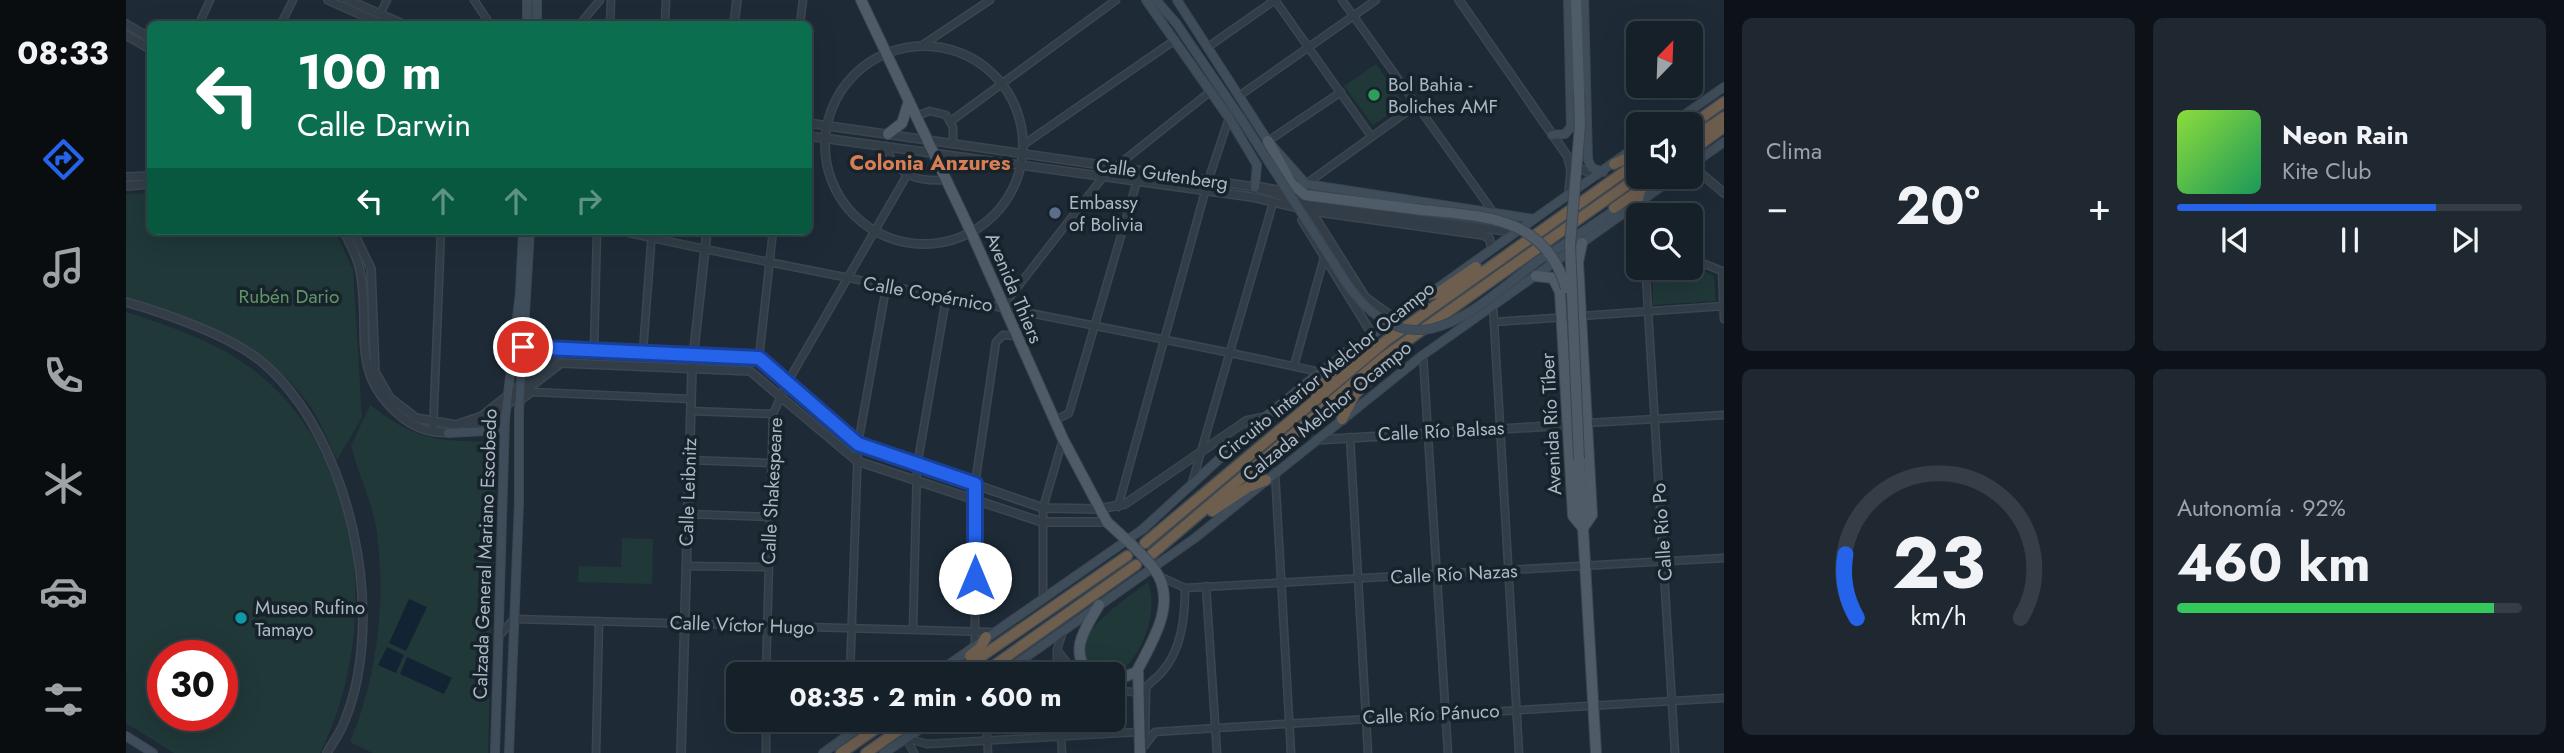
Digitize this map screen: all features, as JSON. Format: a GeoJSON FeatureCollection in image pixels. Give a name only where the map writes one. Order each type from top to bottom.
{"type":"FeatureCollection","features":[{"type":"Feature","properties":{"kind":"highway"},"geometry":{"type":"LineString","coordinates":[[1703,117],[1724,102]]}},
{"type":"Feature","properties":{"kind":"highway"},"geometry":{"type":"LineString","coordinates":[[1703,131],[1724,117]]}},
{"type":"Feature","properties":{"kind":"highway"},"geometry":{"type":"LineString","coordinates":[[1703,142],[1724,127]]}},
{"type":"Feature","properties":{"kind":"highway"},"geometry":{"type":"LineString","coordinates":[[1614,164],[1626,158]]}},
{"type":"Feature","properties":{"kind":"highway","name":"Circuito Interior Melchor Ocampo"},"geometry":{"type":"LineString","coordinates":[[1145,543],[1387,340],[1626,170]]}},
{"type":"Feature","properties":{"kind":"highway","name":"Circuito Interior Melchor Ocampo"},"geometry":{"type":"LineString","coordinates":[[1152,554],[1384,357],[1626,186]]}},
{"type":"Feature","properties":{"kind":"highway"},"geometry":{"type":"LineString","coordinates":[[1636,203],[1640,190]]}},
{"type":"Feature","properties":{"kind":"highway"},"geometry":{"type":"LineString","coordinates":[[1614,208],[1640,190]]}},
{"type":"Feature","properties":{"kind":"highway"},"geometry":{"type":"LineString","coordinates":[[1426,295],[1438,293],[1486,261],[1504,256]]}},
{"type":"Feature","properties":{"kind":"highway"},"geometry":{"type":"LineString","coordinates":[[1315,399],[1322,380],[1339,366],[1344,354]]}},
{"type":"Feature","properties":{"kind":"highway"},"geometry":{"type":"LineString","coordinates":[[1342,419],[1355,394],[1377,372],[1384,357]]}},
{"type":"Feature","properties":{"kind":"highway"},"geometry":{"type":"LineString","coordinates":[[1197,517],[1214,510],[1248,486],[1271,476]]}},
{"type":"Feature","properties":{"kind":"highway"},"geometry":{"type":"LineString","coordinates":[[972,662],[1129,547]]}},
{"type":"Feature","properties":{"kind":"highway"},"geometry":{"type":"LineString","coordinates":[[999,662],[1136,565]]}},
{"type":"Feature","properties":{"kind":"highway"},"geometry":{"type":"LineString","coordinates":[[964,662],[981,648],[985,634]]}},
{"type":"Feature","properties":{"kind":"highway"},"geometry":{"type":"LineString","coordinates":[[841,753],[871,732]]}},
{"type":"Feature","properties":{"kind":"highway"},"geometry":{"type":"LineString","coordinates":[[866,753],[896,732]]}},
{"type":"Feature","properties":{"kind":"main road"},"geometry":{"type":"LineString","coordinates":[[527,0],[527,21]]}},
{"type":"Feature","properties":{"kind":"main road"},"geometry":{"type":"LineString","coordinates":[[537,0],[537,21]]}},
{"type":"Feature","properties":{"kind":"main road","name":"Avenida Thiers"},"geometry":{"type":"LineString","coordinates":[[861,0],[971,232],[1002,307],[1063,439],[1107,522],[1153,573]]}},
{"type":"Feature","properties":{"kind":"main road"},"geometry":{"type":"LineString","coordinates":[[1146,0],[1229,118],[1257,165],[1255,187]]}},
{"type":"Feature","properties":{"kind":"main road"},"geometry":{"type":"LineString","coordinates":[[1156,0],[1176,23],[1240,117],[1363,307],[1381,321],[1399,328],[1436,329],[1460,318],[1614,208],[1626,207]]}},
{"type":"Feature","properties":{"kind":"main road"},"geometry":{"type":"LineString","coordinates":[[1552,135],[1565,134],[1572,127],[1568,0]]}},
{"type":"Feature","properties":{"kind":"main road"},"geometry":{"type":"LineString","coordinates":[[1576,0],[1580,125],[1570,246],[1583,528]]}},
{"type":"Feature","properties":{"kind":"main road"},"geometry":{"type":"LineString","coordinates":[[1584,0],[1588,159],[1592,168],[1600,173]]}},
{"type":"Feature","properties":{"kind":"main road"},"geometry":{"type":"LineString","coordinates":[[1180,1],[1268,141],[1290,183],[1305,190],[1414,209],[1492,218],[1523,229],[1537,239],[1560,267],[1571,305]]}},
{"type":"Feature","properties":{"kind":"main road"},"geometry":{"type":"LineString","coordinates":[[1688,112],[1724,87]]}},
{"type":"Feature","properties":{"kind":"main road"},"geometry":{"type":"LineString","coordinates":[[888,134],[902,123],[909,100]]}},
{"type":"Feature","properties":{"kind":"main road"},"geometry":{"type":"LineString","coordinates":[[1703,157],[1724,142]]}},
{"type":"Feature","properties":{"kind":"main road","name":"Calzada Melchor Ocampo"},"geometry":{"type":"LineString","coordinates":[[952,662],[985,634],[1129,547],[1192,483],[1265,416],[1320,372],[1626,154]]}},
{"type":"Feature","properties":{"kind":"main road","name":"Calzada Melchor Ocampo"},"geometry":{"type":"LineString","coordinates":[[1639,203],[1658,189]]}},
{"type":"Feature","properties":{"kind":"main road"},"geometry":{"type":"LineString","coordinates":[[1305,190],[1449,206],[1534,219]]}},
{"type":"Feature","properties":{"kind":"main road","name":"Calzada Melchor Ocampo"},"geometry":{"type":"LineString","coordinates":[[1019,662],[1099,606],[1153,573],[1423,355],[1626,212]]}},
{"type":"Feature","properties":{"kind":"main road","name":"Calzada General Mariano Escobedo"},"geometry":{"type":"LineString","coordinates":[[495,753],[504,430],[520,293],[523,235]]}},
{"type":"Feature","properties":{"kind":"main road","name":"Calzada General Mariano Escobedo"},"geometry":{"type":"LineString","coordinates":[[509,753],[520,398],[530,235]]}},
{"type":"Feature","properties":{"kind":"main road"},"geometry":{"type":"LineString","coordinates":[[1582,243],[1578,259],[1580,318],[1592,516],[1583,528]]}},
{"type":"Feature","properties":{"kind":"main road","name":"Avenida Río Tíber"},"geometry":{"type":"LineString","coordinates":[[1536,275],[1548,275],[1556,282],[1563,320],[1573,516],[1583,528],[1595,753]]}},
{"type":"Feature","properties":{"kind":"main road"},"geometry":{"type":"LineString","coordinates":[[1563,320],[1580,318]]}},
{"type":"Feature","properties":{"kind":"main road"},"geometry":{"type":"LineString","coordinates":[[449,433],[504,430]]}},
{"type":"Feature","properties":{"kind":"main road"},"geometry":{"type":"LineString","coordinates":[[1142,750],[1137,671],[1161,615],[1162,590],[1153,573]]}},
{"type":"Feature","properties":{"kind":"main road"},"geometry":{"type":"LineString","coordinates":[[1084,662],[1078,649],[1080,638],[1099,606]]}},
{"type":"Feature","properties":{"kind":"main road"},"geometry":{"type":"LineString","coordinates":[[1125,676],[1137,671]]}},
{"type":"Feature","properties":{"kind":"main road"},"geometry":{"type":"LineString","coordinates":[[823,753],[853,732]]}},
{"type":"Feature","properties":{"kind":"main road"},"geometry":{"type":"LineString","coordinates":[[884,753],[915,732]]}},
{"type":"Feature","properties":{"kind":"main road"},"geometry":{"type":"LineString","coordinates":[[126,736],[153,753]]}},
{"type":"Feature","properties":{"kind":"street"},"geometry":{"type":"LineString","coordinates":[[200,21],[210,0]]}},
{"type":"Feature","properties":{"kind":"street"},"geometry":{"type":"LineString","coordinates":[[282,21],[293,0]]}},
{"type":"Feature","properties":{"kind":"street"},"geometry":{"type":"LineString","coordinates":[[328,0],[374,21]]}},
{"type":"Feature","properties":{"kind":"street"},"geometry":{"type":"LineString","coordinates":[[348,0],[396,21]]}},
{"type":"Feature","properties":{"kind":"street"},"geometry":{"type":"LineString","coordinates":[[380,14],[387,0]]}},
{"type":"Feature","properties":{"kind":"street"},"geometry":{"type":"LineString","coordinates":[[474,0],[488,21]]}},
{"type":"Feature","properties":{"kind":"street"},"geometry":{"type":"LineString","coordinates":[[582,21],[600,0]]}},
{"type":"Feature","properties":{"kind":"street"},"geometry":{"type":"LineString","coordinates":[[610,21],[611,0]]}},
{"type":"Feature","properties":{"kind":"street"},"geometry":{"type":"LineString","coordinates":[[665,21],[666,0]]}},
{"type":"Feature","properties":{"kind":"street"},"geometry":{"type":"LineString","coordinates":[[734,21],[737,0]]}},
{"type":"Feature","properties":{"kind":"street"},"geometry":{"type":"LineString","coordinates":[[800,21],[803,0]]}},
{"type":"Feature","properties":{"kind":"street"},"geometry":{"type":"LineString","coordinates":[[921,46],[990,0]]}},
{"type":"Feature","properties":{"kind":"street"},"geometry":{"type":"LineString","coordinates":[[951,121],[1116,0]]}},
{"type":"Feature","properties":{"kind":"street"},"geometry":{"type":"LineString","coordinates":[[1208,47],[1275,0],[1371,136]]}},
{"type":"Feature","properties":{"kind":"street"},"geometry":{"type":"LineString","coordinates":[[1342,0],[1493,212]]}},
{"type":"Feature","properties":{"kind":"street"},"geometry":{"type":"LineString","coordinates":[[1239,96],[1376,0]]}},
{"type":"Feature","properties":{"kind":"street"},"geometry":{"type":"LineString","coordinates":[[1459,0],[1568,158],[1581,169],[1600,173]]}},
{"type":"Feature","properties":{"kind":"street"},"geometry":{"type":"LineString","coordinates":[[126,24],[147,36]]}},
{"type":"Feature","properties":{"kind":"street"},"geometry":{"type":"LineString","coordinates":[[126,35],[147,47]]}},
{"type":"Feature","properties":{"kind":"street"},"geometry":{"type":"LineString","coordinates":[[1023,150],[1175,40]]}},
{"type":"Feature","properties":{"kind":"street"},"geometry":{"type":"LineString","coordinates":[[921,46],[944,48],[966,56],[985,68],[1002,85],[1020,124],[1023,150],[1021,165],[1003,204],[971,232],[948,241],[924,244],[899,241],[876,232],[858,219],[843,202],[832,182],[826,160],[825,138],[826,125],[838,95],[847,82],[865,65],[887,53],[921,46]]}},
{"type":"Feature","properties":{"kind":"street"},"geometry":{"type":"LineString","coordinates":[[1002,307],[1103,177],[1211,92]]}},
{"type":"Feature","properties":{"kind":"street"},"geometry":{"type":"LineString","coordinates":[[1268,141],[1341,92]]}},
{"type":"Feature","properties":{"kind":"street"},"geometry":{"type":"LineString","coordinates":[[1255,187],[1305,190],[1371,136],[1416,105]]}},
{"type":"Feature","properties":{"kind":"street"},"geometry":{"type":"LineString","coordinates":[[916,116],[938,112],[951,121]]}},
{"type":"Feature","properties":{"kind":"street"},"geometry":{"type":"LineString","coordinates":[[1118,507],[1205,191],[1229,118]]}},
{"type":"Feature","properties":{"kind":"street"},"geometry":{"type":"LineString","coordinates":[[951,121],[953,144]]}},
{"type":"Feature","properties":{"kind":"street","name":"Calle Gutenberg"},"geometry":{"type":"LineString","coordinates":[[812,123],[953,144],[1023,150],[1114,167],[1255,187],[1308,205],[1447,226],[1486,236],[1492,248]]}},
{"type":"Feature","properties":{"kind":"street","name":"Calle Gutenberg"},"geometry":{"type":"LineString","coordinates":[[812,136],[1205,191],[1311,211],[1514,232]]}},
{"type":"Feature","properties":{"kind":"street"},"geometry":{"type":"LineString","coordinates":[[886,146],[890,158],[906,175],[929,181],[946,180]]}},
{"type":"Feature","properties":{"kind":"street"},"geometry":{"type":"LineString","coordinates":[[1568,158],[1571,170],[1569,194]]}},
{"type":"Feature","properties":{"kind":"street"},"geometry":{"type":"LineString","coordinates":[[1054,421],[1069,413],[1140,171]]}},
{"type":"Feature","properties":{"kind":"street","name":"Calle Shakespeare"},"geometry":{"type":"LineString","coordinates":[[766,662],[773,414],[787,383],[876,232],[906,175]]}},
{"type":"Feature","properties":{"kind":"street"},"geometry":{"type":"LineString","coordinates":[[1703,175],[1724,192]]}},
{"type":"Feature","properties":{"kind":"street"},"geometry":{"type":"LineString","coordinates":[[126,177],[147,176]]}},
{"type":"Feature","properties":{"kind":"street"},"geometry":{"type":"LineString","coordinates":[[126,186],[147,184]]}},
{"type":"Feature","properties":{"kind":"street"},"geometry":{"type":"LineString","coordinates":[[1192,483],[1273,203]]}},
{"type":"Feature","properties":{"kind":"street"},"geometry":{"type":"LineString","coordinates":[[1447,226],[1449,206]]}},
{"type":"Feature","properties":{"kind":"street"},"geometry":{"type":"LineString","coordinates":[[1294,207],[1372,334]]}},
{"type":"Feature","properties":{"kind":"street"},"geometry":{"type":"LineString","coordinates":[[1311,211],[1365,297],[1394,318]]}},
{"type":"Feature","properties":{"kind":"street"},"geometry":{"type":"LineString","coordinates":[[346,235],[360,270],[371,373],[383,403],[413,426],[449,433],[473,428],[532,392],[691,400]]}},
{"type":"Feature","properties":{"kind":"street"},"geometry":{"type":"LineString","coordinates":[[355,235],[371,269],[371,373],[390,398],[416,418],[434,422],[465,423],[482,416],[566,349]]}},
{"type":"Feature","properties":{"kind":"street"},"geometry":{"type":"LineString","coordinates":[[433,432],[441,235]]}},
{"type":"Feature","properties":{"kind":"street"},"geometry":{"type":"LineString","coordinates":[[594,350],[597,235]]}},
{"type":"Feature","properties":{"kind":"street"},"geometry":{"type":"LineString","coordinates":[[643,351],[651,235]]}},
{"type":"Feature","properties":{"kind":"street","name":"Calle Copérnico"},"geometry":{"type":"LineString","coordinates":[[655,235],[705,249],[886,288],[1096,324],[1320,372]]}},
{"type":"Feature","properties":{"kind":"street","name":"Calle Leibnitz"},"geometry":{"type":"LineString","coordinates":[[681,753],[692,368],[707,235]]}},
{"type":"Feature","properties":{"kind":"street"},"geometry":{"type":"LineString","coordinates":[[759,358],[772,235]]}},
{"type":"Feature","properties":{"kind":"street"},"geometry":{"type":"LineString","coordinates":[[1294,366],[1324,258]]}},
{"type":"Feature","properties":{"kind":"street"},"geometry":{"type":"LineString","coordinates":[[1703,263],[1722,271],[1724,319]]}},
{"type":"Feature","properties":{"kind":"street","name":"Calle Río Po"},"geometry":{"type":"LineString","coordinates":[[1646,280],[1675,753]]}},
{"type":"Feature","properties":{"kind":"street"},"geometry":{"type":"LineString","coordinates":[[851,662],[858,444],[886,288]]}},
{"type":"Feature","properties":{"kind":"street"},"geometry":{"type":"LineString","coordinates":[[362,293],[372,293]]}},
{"type":"Feature","properties":{"kind":"street"},"geometry":{"type":"LineString","coordinates":[[913,629],[917,466],[946,299]]}},
{"type":"Feature","properties":{"kind":"street"},"geometry":{"type":"LineString","coordinates":[[126,302],[208,332],[262,361],[306,411],[334,465],[351,513],[361,584],[362,632],[355,683],[345,720],[327,753]]}},
{"type":"Feature","properties":{"kind":"street"},"geometry":{"type":"LineString","coordinates":[[1493,306],[1519,753]]}},
{"type":"Feature","properties":{"kind":"street"},"geometry":{"type":"LineString","coordinates":[[1580,318],[1648,310],[1724,306]]}},
{"type":"Feature","properties":{"kind":"street"},"geometry":{"type":"LineString","coordinates":[[1494,322],[1563,320]]}},
{"type":"Feature","properties":{"kind":"street"},"geometry":{"type":"LineString","coordinates":[[985,634],[975,484],[996,342],[1003,335],[1016,336]]}},
{"type":"Feature","properties":{"kind":"street"},"geometry":{"type":"LineString","coordinates":[[523,347],[759,358],[858,444],[1043,508],[1118,507],[1246,421],[1265,416]]}},
{"type":"Feature","properties":{"kind":"street"},"geometry":{"type":"LineString","coordinates":[[1423,355],[1448,753]]}},
{"type":"Feature","properties":{"kind":"street"},"geometry":{"type":"LineString","coordinates":[[520,398],[561,363],[750,371],[857,461],[975,497],[1042,522],[1107,522]]}},
{"type":"Feature","properties":{"kind":"street"},"geometry":{"type":"LineString","coordinates":[[691,411],[773,414]]}},
{"type":"Feature","properties":{"kind":"street"},"geometry":{"type":"LineString","coordinates":[[1587,423],[1724,415]]}},
{"type":"Feature","properties":{"kind":"street","name":"Calle Río Balsas"},"geometry":{"type":"LineString","coordinates":[[1315,440],[1427,431],[1568,425]]}},
{"type":"Feature","properties":{"kind":"street"},"geometry":{"type":"LineString","coordinates":[[1350,437],[1368,753]]}},
{"type":"Feature","properties":{"kind":"street"},"geometry":{"type":"LineString","coordinates":[[1043,598],[1043,508],[1063,439]]}},
{"type":"Feature","properties":{"kind":"street"},"geometry":{"type":"LineString","coordinates":[[689,460],[771,463]]}},
{"type":"Feature","properties":{"kind":"street"},"geometry":{"type":"LineString","coordinates":[[1271,476],[1284,583],[1291,753]]}},
{"type":"Feature","properties":{"kind":"street"},"geometry":{"type":"LineString","coordinates":[[687,514],[770,517]]}},
{"type":"Feature","properties":{"kind":"street","name":"Calle Río Nazas"},"geometry":{"type":"LineString","coordinates":[[1185,588],[1724,558]]}},
{"type":"Feature","properties":{"kind":"street"},"geometry":{"type":"LineString","coordinates":[[686,566],[768,567]]}},
{"type":"Feature","properties":{"kind":"street"},"geometry":{"type":"LineString","coordinates":[[1142,750],[1146,688],[1163,672],[1178,643],[1185,614],[1185,588],[1153,573]]}},
{"type":"Feature","properties":{"kind":"street"},"geometry":{"type":"LineString","coordinates":[[1206,586],[1217,753]]}},
{"type":"Feature","properties":{"kind":"street"},"geometry":{"type":"LineString","coordinates":[[499,636],[514,619]]}},
{"type":"Feature","properties":{"kind":"street","name":"Calle Víctor Hugo"},"geometry":{"type":"LineString","coordinates":[[514,619],[913,629],[985,634]]}},
{"type":"Feature","properties":{"kind":"street"},"geometry":{"type":"LineString","coordinates":[[596,753],[599,621]]}},
{"type":"Feature","properties":{"kind":"street"},"geometry":{"type":"LineString","coordinates":[[1057,662],[1057,650],[1064,630]]}},
{"type":"Feature","properties":{"kind":"street"},"geometry":{"type":"LineString","coordinates":[[1057,650],[1066,662]]}},
{"type":"Feature","properties":{"kind":"street"},"geometry":{"type":"LineString","coordinates":[[1125,692],[1137,692]]}},
{"type":"Feature","properties":{"kind":"street","name":"Calle Río Pánuco"},"geometry":{"type":"LineString","coordinates":[[1142,750],[1155,733],[1216,727],[1724,698]]}},
{"type":"Feature","properties":{"kind":"street"},"geometry":{"type":"LineString","coordinates":[[766,732],[766,753]]}},
{"type":"Feature","properties":{"kind":"street"},"geometry":{"type":"LineString","coordinates":[[987,732],[988,753]]}},
{"type":"Feature","properties":{"kind":"street"},"geometry":{"type":"LineString","coordinates":[[1061,732],[1062,753]]}},
{"type":"Feature","properties":{"kind":"street"},"geometry":{"type":"LineString","coordinates":[[906,738],[927,744],[1139,732]]}},
{"type":"Feature","properties":{"kind":"street"},"geometry":{"type":"LineString","coordinates":[[906,738],[914,753]]}},
{"type":"Feature","properties":{"kind":"green space","name":"Bol Bahia - Boliches AMF"},"geometry":{"type":"Polygon","coordinates":[[[1376,64],[1404,104],[1373,125],[1344,86],[1376,64]]]}},
{"type":"Feature","properties":{"kind":"green space","name":"Rubén Dario"},"geometry":{"type":"Polygon","coordinates":[[[147,193],[147,235],[337,235],[353,269],[362,417],[337,460],[310,406],[273,366],[228,336],[178,314],[126,297],[126,194],[147,193]]]}},
{"type":"Feature","properties":{"kind":"green space"},"geometry":{"type":"Polygon","coordinates":[[[1703,271],[1714,276],[1716,301],[1653,305],[1653,280],[1703,280],[1703,271]]]}},
{"type":"Feature","properties":{"kind":"green space"},"geometry":{"type":"Polygon","coordinates":[[[126,312],[177,329],[227,352],[256,372],[293,408],[321,452],[341,499],[352,550],[355,603],[351,656],[339,706],[320,753],[174,753],[126,723],[126,312]]]}},
{"type":"Feature","properties":{"kind":"green space"},"geometry":{"type":"Polygon","coordinates":[[[370,405],[402,427],[429,437],[496,442],[488,753],[373,753],[350,742],[367,692],[380,613],[380,560],[375,524],[351,446],[370,405]]]}},
{"type":"Feature","properties":{"kind":"green space"},"geometry":{"type":"Polygon","coordinates":[[[622,538],[653,539],[652,584],[578,582],[579,566],[621,567],[622,538]]]}},
{"type":"Feature","properties":{"kind":"green space"},"geometry":{"type":"Polygon","coordinates":[[[1148,582],[1151,606],[1147,632],[1135,656],[1125,668],[1125,662],[1086,662],[1083,656],[1084,644],[1091,632],[1113,608],[1148,582]]]}},
{"type":"Feature","properties":{"kind":"water"},"geometry":{"type":"Polygon","coordinates":[[[409,599],[427,607],[406,651],[389,643],[409,599]]]}},
{"type":"Feature","properties":{"kind":"water"},"geometry":{"type":"Polygon","coordinates":[[[387,647],[404,655],[396,673],[378,665],[387,647]]]}},
{"type":"Feature","properties":{"kind":"water"},"geometry":{"type":"Polygon","coordinates":[[[407,657],[452,678],[444,694],[400,674],[407,657]]]}},
{"type":"Feature","properties":{"kind":"place","name":"Bol Bahia - Boliches AMF"},"geometry":{"type":"Point","coordinates":[1374,95]}},
{"type":"Feature","properties":{"kind":"place","name":"Embassy of Bolivia"},"geometry":{"type":"Point","coordinates":[1055,213]}},
{"type":"Feature","properties":{"kind":"place","name":"Museo Rufino Tamayo"},"geometry":{"type":"Point","coordinates":[241,618]}},
{"type":"Feature","properties":{"kind":"district","name":"Colonia Anzures"},"geometry":{"type":"Point","coordinates":[930,163]}},
{"type":"Feature","properties":{"kind":"route"},"geometry":{"type":"LineString","coordinates":[[523,347],[759,358],[858,444],[975,484],[975,578]]}}]}
